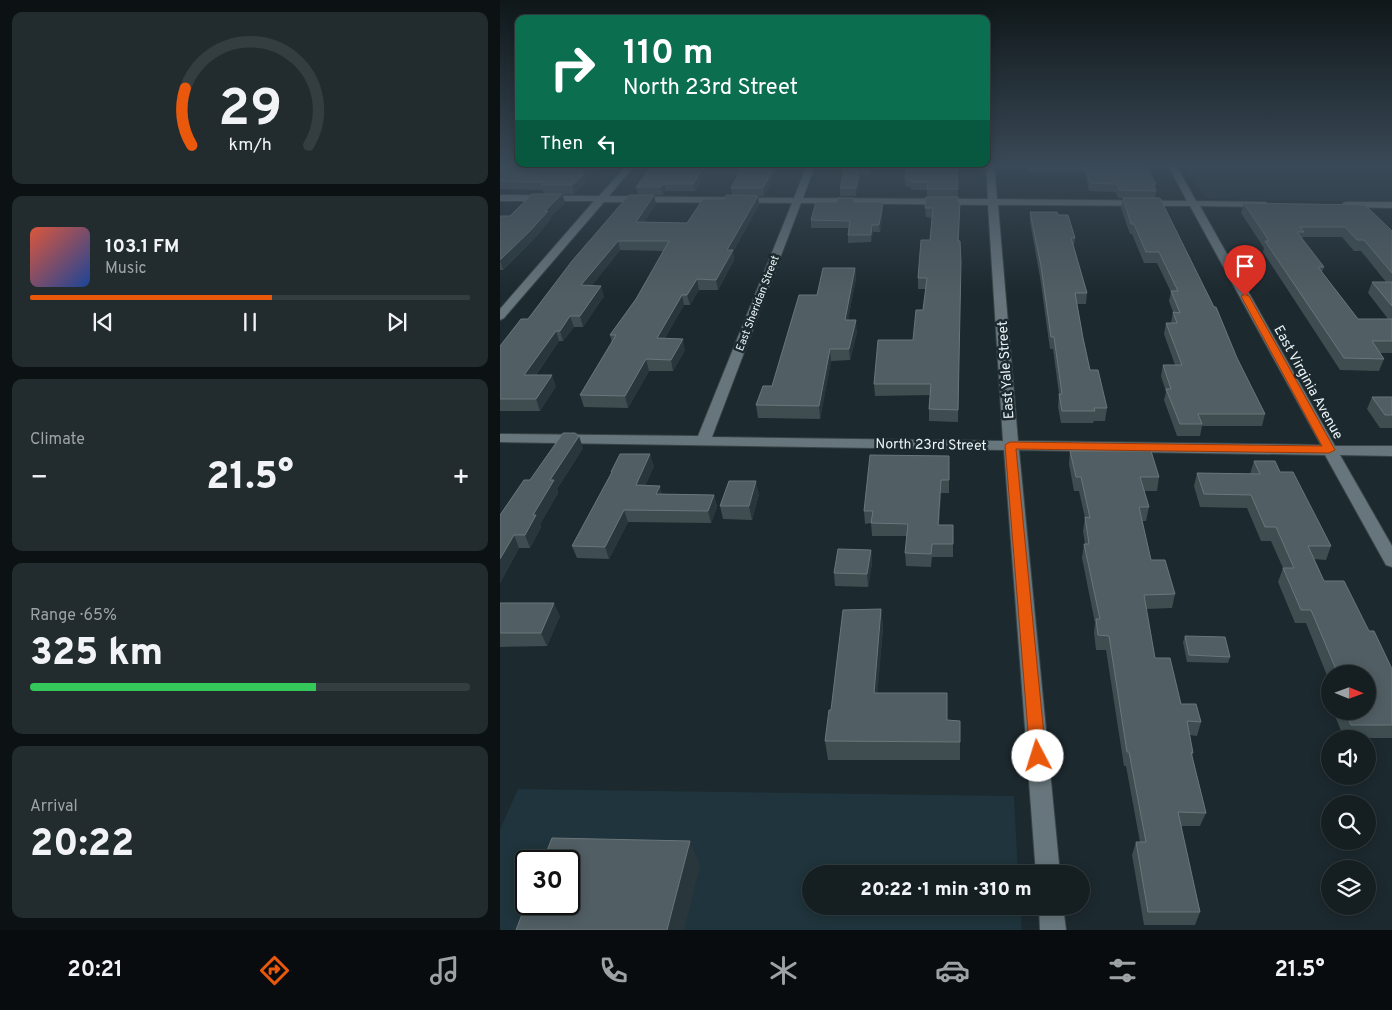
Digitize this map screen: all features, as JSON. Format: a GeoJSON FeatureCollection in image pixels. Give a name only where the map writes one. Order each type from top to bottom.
{"type":"FeatureCollection","features":[{"type":"Feature","properties":{"kind":"street"},"geometry":{"type":"LineString","coordinates":[[500,316],[593,208]]}},
{"type":"Feature","properties":{"kind":"street","name":"East Sheridan Street"},"geometry":{"type":"LineString","coordinates":[[703,441],[795,208]]}},
{"type":"Feature","properties":{"kind":"street","name":"East Yale Street"},"geometry":{"type":"LineString","coordinates":[[993,208],[1010,445],[1047,865]]}},
{"type":"Feature","properties":{"kind":"street","name":"East Virginia Avenue"},"geometry":{"type":"LineString","coordinates":[[1196,208],[1392,561]]}},
{"type":"Feature","properties":{"kind":"street","name":"North 23rd Street"},"geometry":{"type":"LineString","coordinates":[[500,438],[1392,451]]}},
{"type":"Feature","properties":{"kind":"street"},"geometry":{"type":"LineString","coordinates":[[1052,915],[1053,930]]}},
{"type":"Feature","properties":{"kind":"shaded area"},"geometry":{"type":"Polygon","coordinates":[[[518,789],[1014,796],[1018,865],[802,865],[802,915],[1021,915],[1022,930],[500,930],[500,829],[518,789]]]}},
{"type":"Feature","properties":{"kind":"building"},"geometry":{"type":"Polygon","coordinates":[[[518,208],[548,208],[545,211],[548,211],[530,231],[500,260],[500,216],[510,216],[518,208]]]}},
{"type":"Feature","properties":{"kind":"building"},"geometry":{"type":"Polygon","coordinates":[[[617,208],[645,208],[636,222],[687,223],[697,208],[751,208],[727,250],[733,250],[716,280],[697,279],[687,295],[682,295],[657,338],[683,339],[671,360],[646,359],[625,396],[580,395],[616,335],[610,335],[636,299],[669,241],[618,241],[581,285],[601,286],[580,316],[570,316],[560,331],[556,331],[524,375],[552,375],[536,399],[500,399],[500,346],[521,319],[528,319],[572,261],[617,208]]]}},
{"type":"Feature","properties":{"kind":"building"},"geometry":{"type":"Polygon","coordinates":[[[814,208],[882,208],[879,225],[872,225],[871,235],[848,235],[850,221],[811,220],[814,208]]]}},
{"type":"Feature","properties":{"kind":"building"},"geometry":{"type":"Polygon","coordinates":[[[933,208],[960,208],[958,241],[960,241],[961,262],[958,410],[929,409],[931,384],[874,384],[878,340],[913,340],[916,310],[923,310],[927,278],[918,278],[921,240],[930,240],[933,208]]]}},
{"type":"Feature","properties":{"kind":"building"},"geometry":{"type":"Polygon","coordinates":[[[1126,208],[1165,208],[1214,307],[1216,307],[1237,358],[1265,414],[1198,414],[1202,424],[1180,424],[1166,389],[1171,389],[1163,365],[1182,365],[1166,323],[1177,323],[1173,312],[1180,313],[1171,291],[1178,291],[1159,252],[1146,252],[1134,224],[1131,224],[1126,208]]]}},
{"type":"Feature","properties":{"kind":"building"},"geometry":{"type":"Polygon","coordinates":[[[1248,208],[1369,208],[1392,231],[1392,273],[1364,240],[1357,240],[1345,227],[1300,227],[1304,232],[1297,232],[1324,267],[1318,267],[1358,319],[1392,319],[1392,341],[1372,341],[1384,359],[1344,358],[1265,241],[1269,241],[1248,208]]]}},
{"type":"Feature","properties":{"kind":"building"},"geometry":{"type":"Polygon","coordinates":[[[1030,212],[1057,212],[1058,215],[1068,215],[1075,238],[1071,238],[1087,293],[1075,293],[1083,338],[1090,370],[1098,370],[1107,408],[1094,408],[1095,411],[1062,411],[1059,394],[1062,394],[1054,337],[1051,337],[1041,266],[1030,212]]]}},
{"type":"Feature","properties":{"kind":"building"},"geometry":{"type":"Polygon","coordinates":[[[823,268],[855,268],[845,320],[856,320],[849,349],[830,349],[819,406],[756,405],[763,386],[772,386],[799,295],[817,295],[823,268]]]}},
{"type":"Feature","properties":{"kind":"building"},"geometry":{"type":"Polygon","coordinates":[[[1372,282],[1392,282],[1392,306],[1372,282]]]}},
{"type":"Feature","properties":{"kind":"building"},"geometry":{"type":"Polygon","coordinates":[[[1372,397],[1392,397],[1392,415],[1385,415],[1372,397]]]}},
{"type":"Feature","properties":{"kind":"building"},"geometry":{"type":"Polygon","coordinates":[[[563,433],[575,433],[579,436],[550,480],[554,480],[533,515],[536,515],[525,535],[514,535],[500,559],[500,515],[524,480],[530,480],[563,433]]]}},
{"type":"Feature","properties":{"kind":"building"},"geometry":{"type":"Polygon","coordinates":[[[1070,451],[1151,451],[1159,477],[1140,477],[1149,507],[1139,507],[1151,560],[1165,560],[1175,594],[1144,595],[1155,658],[1170,658],[1181,704],[1196,704],[1201,722],[1187,721],[1193,753],[1191,752],[1206,813],[1178,812],[1200,912],[1148,912],[1136,842],[1146,842],[1129,752],[1127,752],[1109,636],[1098,635],[1096,619],[1100,619],[1084,544],[1089,544],[1085,517],[1090,518],[1081,477],[1076,477],[1070,451]]]}},
{"type":"Feature","properties":{"kind":"building"},"geometry":{"type":"Polygon","coordinates":[[[620,454],[650,454],[636,485],[660,486],[656,494],[714,495],[708,511],[624,510],[605,547],[572,546],[620,454]]]}},
{"type":"Feature","properties":{"kind":"building"},"geometry":{"type":"Polygon","coordinates":[[[870,455],[949,456],[949,480],[941,480],[938,525],[953,525],[953,544],[932,544],[931,554],[905,553],[908,524],[871,523],[873,511],[864,511],[870,455]]]}},
{"type":"Feature","properties":{"kind":"building"},"geometry":{"type":"Polygon","coordinates":[[[1254,461],[1275,461],[1280,472],[1293,472],[1331,546],[1308,546],[1324,581],[1344,581],[1369,631],[1374,631],[1392,669],[1392,725],[1351,725],[1349,720],[1376,720],[1376,665],[1334,665],[1311,610],[1301,610],[1283,568],[1294,568],[1276,527],[1265,527],[1251,495],[1204,494],[1197,473],[1260,474],[1254,461]]]}},
{"type":"Feature","properties":{"kind":"building"},"geometry":{"type":"Polygon","coordinates":[[[729,481],[756,481],[749,506],[720,506],[729,481]]]}},
{"type":"Feature","properties":{"kind":"building"},"geometry":{"type":"Polygon","coordinates":[[[838,549],[871,550],[867,574],[834,573],[838,549]]]}},
{"type":"Feature","properties":{"kind":"building"},"geometry":{"type":"Polygon","coordinates":[[[500,603],[554,603],[541,633],[500,633],[500,603]]]}},
{"type":"Feature","properties":{"kind":"building"},"geometry":{"type":"Polygon","coordinates":[[[881,609],[874,693],[947,693],[947,720],[960,721],[960,742],[825,741],[829,710],[831,710],[843,610],[881,609]]]}},
{"type":"Feature","properties":{"kind":"building"},"geometry":{"type":"Polygon","coordinates":[[[1185,636],[1225,637],[1230,657],[1189,655],[1185,636]]]}},
{"type":"Feature","properties":{"kind":"building"},"geometry":{"type":"Polygon","coordinates":[[[552,838],[690,841],[667,930],[516,930],[522,915],[580,915],[580,850],[547,850],[552,838]]]}},
{"type":"Feature","properties":{"kind":"route"},"geometry":{"type":"LineString","coordinates":[[1038,756],[1010,445],[1329,450],[1245,296]]}}]}
